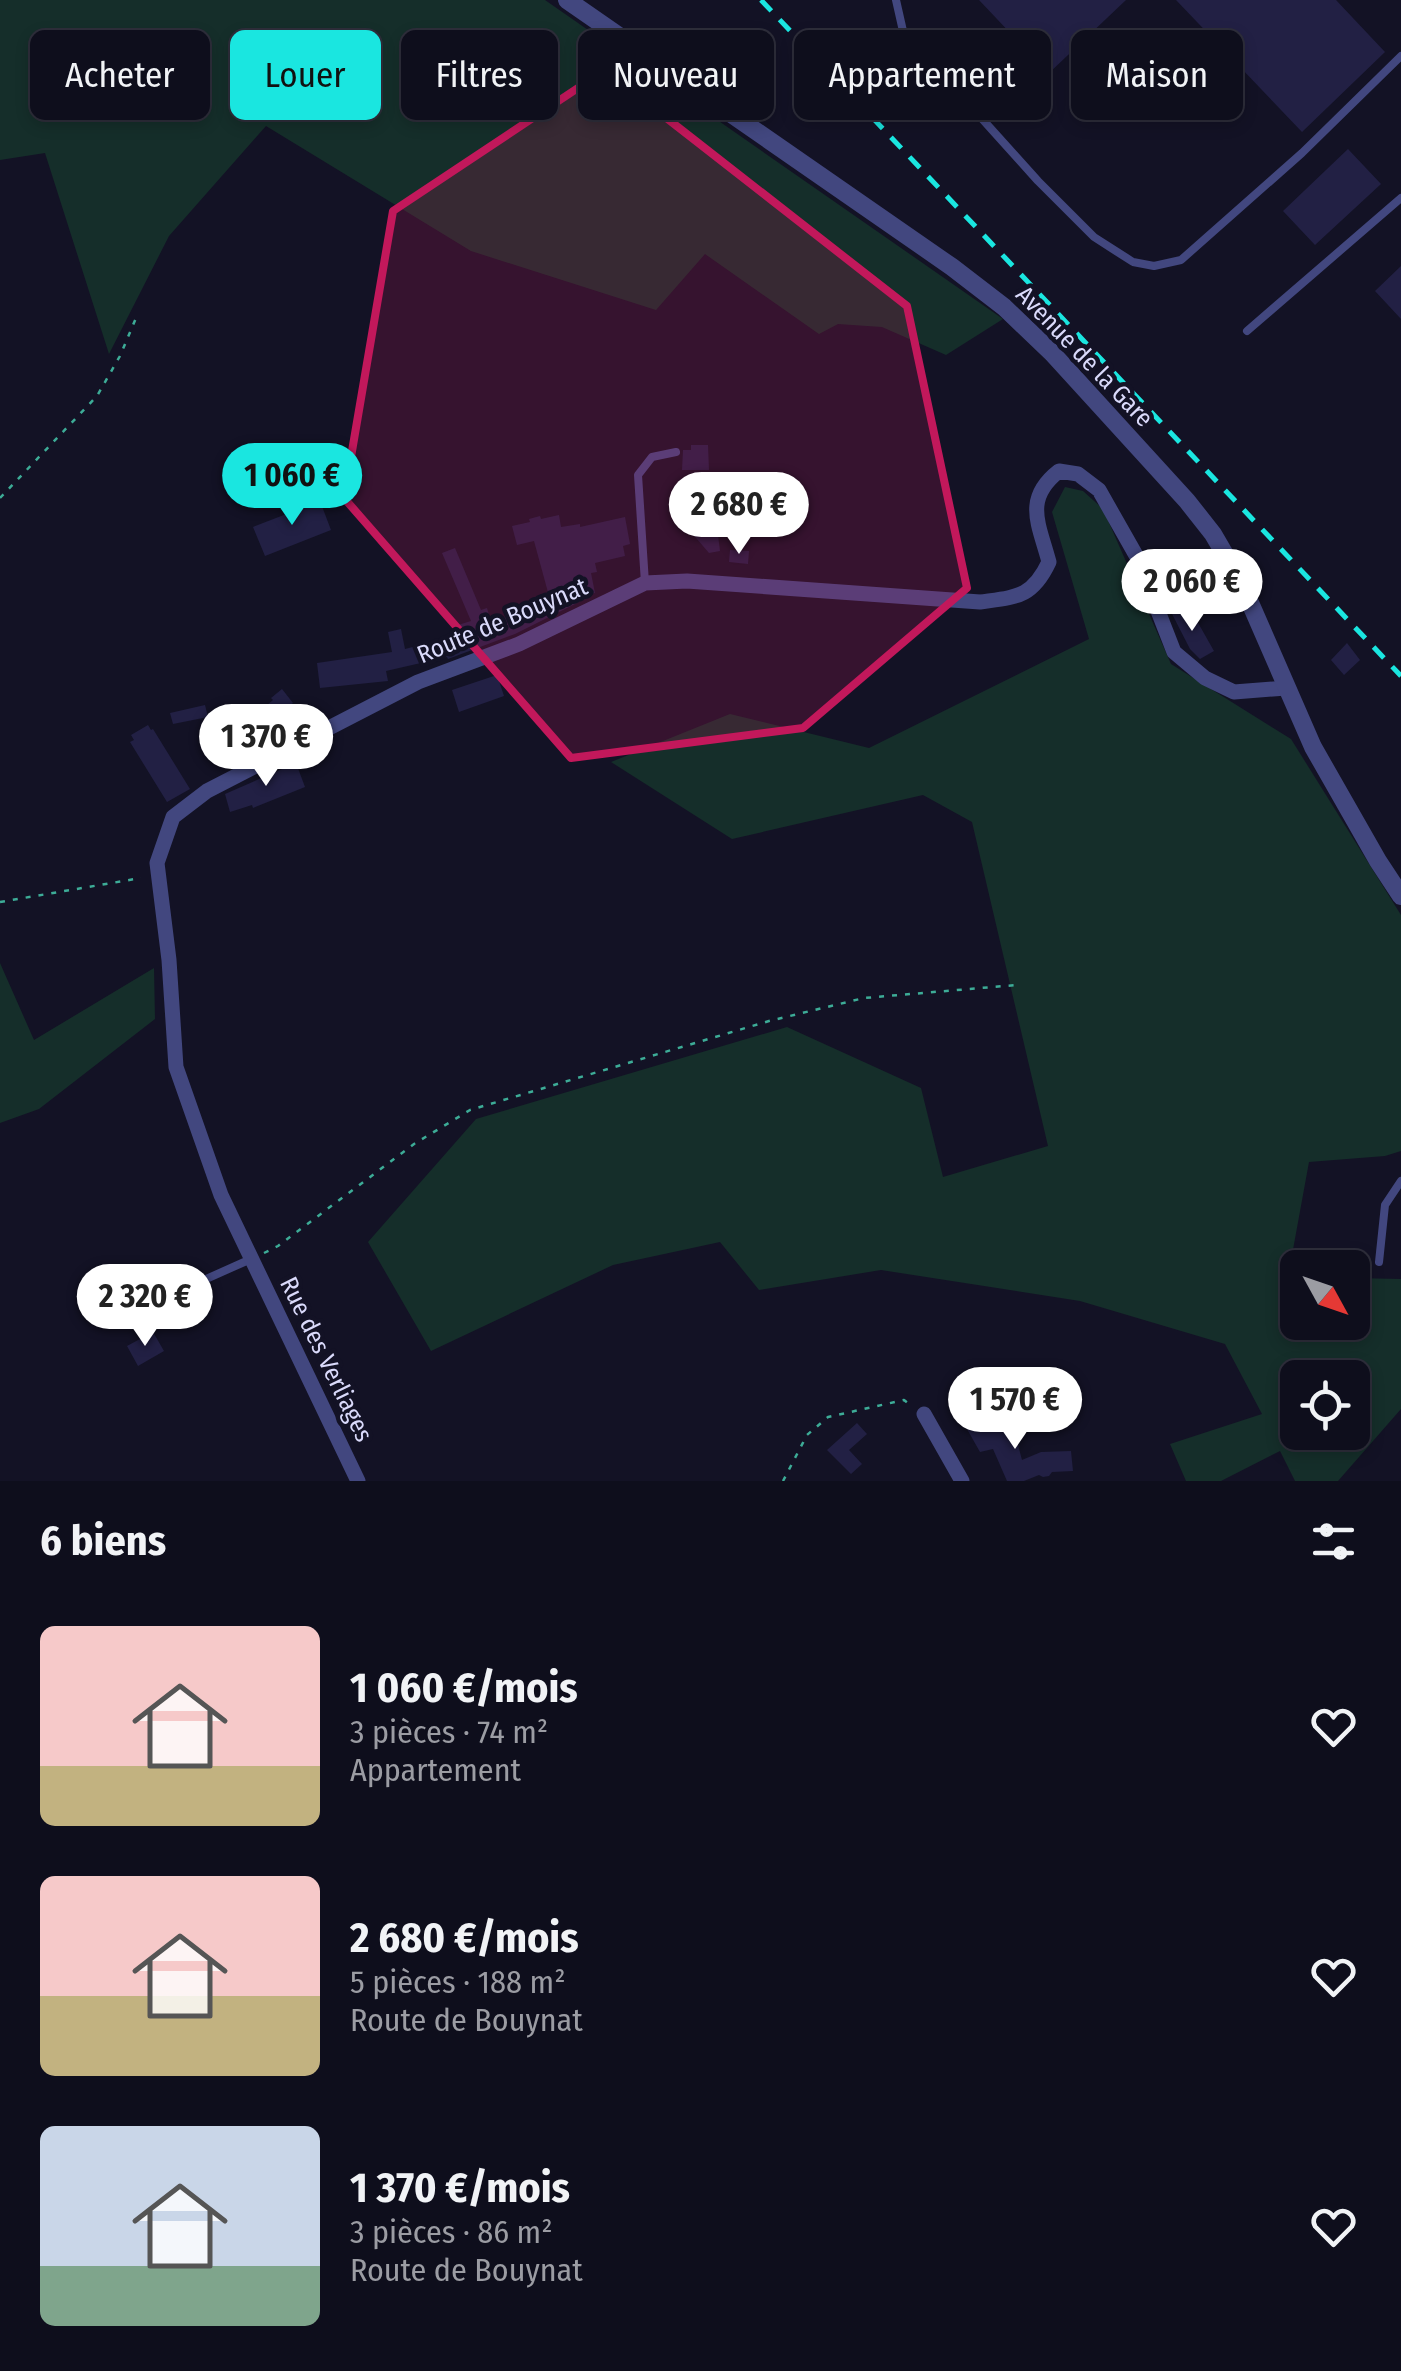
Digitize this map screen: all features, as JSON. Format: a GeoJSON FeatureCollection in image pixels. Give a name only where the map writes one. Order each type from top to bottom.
{"type":"FeatureCollection","features":[{"type":"Feature","properties":{"kind":"street","name":"Avenue de la Gare"},"geometry":{"type":"LineString","coordinates":[[570,1],[952,267],[1004,307],[1052,353],[1214,534],[1240,582],[1313,747],[1401,896]]}},
{"type":"Feature","properties":{"kind":"street","name":"Route de Bouynat"},"geometry":{"type":"LineString","coordinates":[[252,1258],[221,1196],[176,1068],[157,863],[174,817],[207,791],[418,682],[519,644],[645,584],[688,581],[980,602],[1021,596],[1040,581],[1050,562],[1036,510],[1042,484],[1058,470],[1078,474],[1100,490],[1136,557],[1174,652],[1206,678],[1234,692],[1286,688]]}},
{"type":"Feature","properties":{"kind":"street","name":"Rue des Verliages"},"geometry":{"type":"LineString","coordinates":[[252,1258],[358,1481]]}},
{"type":"Feature","properties":{"kind":"street"},"geometry":{"type":"LineString","coordinates":[[924,1414],[962,1481]]}},
{"type":"Feature","properties":{"kind":"lane"},"geometry":{"type":"LineString","coordinates":[[896,0],[903,31],[1038,181],[1094,237],[1134,262],[1154,266],[1180,260],[1302,152],[1401,56]]}},
{"type":"Feature","properties":{"kind":"lane"},"geometry":{"type":"LineString","coordinates":[[1247,332],[1401,198]]}},
{"type":"Feature","properties":{"kind":"lane"},"geometry":{"type":"LineString","coordinates":[[645,584],[638,475],[652,457],[676,452]]}},
{"type":"Feature","properties":{"kind":"lane"},"geometry":{"type":"LineString","coordinates":[[1380,1262],[1384,1205],[1401,1180]]}},
{"type":"Feature","properties":{"kind":"lane"},"geometry":{"type":"LineString","coordinates":[[132,1312],[252,1258]]}},
{"type":"Feature","properties":{"kind":"path"},"geometry":{"type":"LineString","coordinates":[[0,498],[97,396],[136,318]]}},
{"type":"Feature","properties":{"kind":"path"},"geometry":{"type":"LineString","coordinates":[[0,902],[158,877]]}},
{"type":"Feature","properties":{"kind":"path"},"geometry":{"type":"LineString","coordinates":[[252,1258],[278,1246],[414,1144],[470,1110],[770,1021],[864,998],[1016,985]]}},
{"type":"Feature","properties":{"kind":"path"},"geometry":{"type":"LineString","coordinates":[[784,1481],[807,1435],[828,1417],[904,1400],[924,1414]]}},
{"type":"Feature","properties":{"kind":"highlighted area"},"geometry":{"type":"Polygon","coordinates":[[[605,70],[907,306],[967,588],[803,728],[571,758],[344,498],[393,211],[605,70]]]}},
{"type":"Feature","properties":{"kind":"green space"},"geometry":{"type":"Polygon","coordinates":[[[0,0],[545,0],[588,30],[578,30],[578,120],[717,120],[1003,319],[946,355],[882,327],[838,324],[819,334],[705,254],[656,310],[471,251],[266,126],[169,236],[109,354],[45,153],[0,160],[0,0]]]}},
{"type":"Feature","properties":{"kind":"green space"},"geometry":{"type":"Polygon","coordinates":[[[1065,487],[1083,491],[1103,509],[1171,664],[1291,739],[1401,915],[1401,1151],[1385,1156],[1309,1162],[1293,1250],[1280,1250],[1280,1340],[1370,1340],[1370,1278],[1401,1279],[1401,1409],[1370,1444],[1370,1360],[1280,1360],[1280,1450],[1365,1450],[1338,1481],[1295,1481],[1280,1451],[1221,1481],[1186,1481],[1170,1444],[1262,1414],[1225,1344],[1080,1301],[881,1270],[759,1290],[720,1242],[613,1265],[431,1351],[368,1242],[476,1119],[787,1027],[921,1088],[943,1177],[1048,1146],[972,822],[923,795],[732,839],[611,762],[730,714],[869,748],[1089,639],[1052,512],[1065,487]]]}},
{"type":"Feature","properties":{"kind":"green space"},"geometry":{"type":"Polygon","coordinates":[[[0,963],[34,1040],[154,968],[155,1019],[39,1109],[0,1123],[0,963]]]}},
{"type":"Feature","properties":{"kind":"building"},"geometry":{"type":"Polygon","coordinates":[[[979,0],[1126,0],[1094,30],[1071,30],[1071,52],[1051,71],[1051,30],[1007,30],[979,0]]]}},
{"type":"Feature","properties":{"kind":"building"},"geometry":{"type":"Polygon","coordinates":[[[1176,0],[1336,0],[1385,52],[1302,132],[1243,70],[1243,30],[1205,30],[1176,0]]]}},
{"type":"Feature","properties":{"kind":"building"},"geometry":{"type":"Polygon","coordinates":[[[1348,149],[1381,184],[1315,245],[1283,211],[1348,149]]]}},
{"type":"Feature","properties":{"kind":"building"},"geometry":{"type":"Polygon","coordinates":[[[1401,266],[1401,319],[1375,291],[1401,266]]]}},
{"type":"Feature","properties":{"kind":"building"},"geometry":{"type":"Polygon","coordinates":[[[691,445],[708,445],[709,470],[682,470],[683,450],[691,450],[691,445]]]}},
{"type":"Feature","properties":{"kind":"building"},"geometry":{"type":"Polygon","coordinates":[[[774,486],[775,523],[757,524],[756,512],[747,512],[746,488],[774,486]]]}},
{"type":"Feature","properties":{"kind":"building"},"geometry":{"type":"Polygon","coordinates":[[[320,501],[331,530],[265,556],[253,527],[320,501]]]}},
{"type":"Feature","properties":{"kind":"building"},"geometry":{"type":"Polygon","coordinates":[[[676,502],[704,513],[710,508],[722,523],[717,527],[720,551],[709,553],[672,515],[676,502]]]}},
{"type":"Feature","properties":{"kind":"building"},"geometry":{"type":"Polygon","coordinates":[[[559,515],[561,527],[625,517],[630,544],[623,546],[625,556],[595,563],[597,572],[591,573],[595,593],[578,597],[579,602],[515,634],[448,659],[386,671],[388,681],[320,688],[317,663],[392,652],[388,632],[401,629],[405,649],[440,640],[456,633],[458,625],[471,621],[442,553],[455,548],[481,610],[487,608],[491,622],[529,609],[528,606],[549,596],[534,541],[517,545],[512,526],[540,516],[541,519],[559,515]]]}},
{"type":"Feature","properties":{"kind":"building"},"geometry":{"type":"Polygon","coordinates":[[[730,550],[749,551],[748,564],[729,562],[730,550]]]}},
{"type":"Feature","properties":{"kind":"building"},"geometry":{"type":"Polygon","coordinates":[[[1180,605],[1190,624],[1197,621],[1214,651],[1200,659],[1190,649],[1170,610],[1180,605]]]}},
{"type":"Feature","properties":{"kind":"building"},"geometry":{"type":"Polygon","coordinates":[[[1347,643],[1360,660],[1344,675],[1331,660],[1347,643]]]}},
{"type":"Feature","properties":{"kind":"building"},"geometry":{"type":"Polygon","coordinates":[[[497,675],[504,696],[459,712],[452,690],[497,675]]]}},
{"type":"Feature","properties":{"kind":"building"},"geometry":{"type":"Polygon","coordinates":[[[282,689],[293,703],[224,762],[214,750],[282,689]]]}},
{"type":"Feature","properties":{"kind":"building"},"geometry":{"type":"Polygon","coordinates":[[[205,705],[208,717],[173,724],[170,713],[205,705]]]}},
{"type":"Feature","properties":{"kind":"building"},"geometry":{"type":"Polygon","coordinates":[[[148,725],[190,789],[167,802],[130,742],[134,740],[131,735],[148,725]]]}},
{"type":"Feature","properties":{"kind":"building"},"geometry":{"type":"Polygon","coordinates":[[[296,763],[305,787],[253,808],[252,805],[230,812],[225,794],[296,763]]]}},
{"type":"Feature","properties":{"kind":"building"},"geometry":{"type":"Polygon","coordinates":[[[153,1332],[164,1351],[138,1366],[127,1346],[153,1332]]]}},
{"type":"Feature","properties":{"kind":"building"},"geometry":{"type":"Polygon","coordinates":[[[982,1412],[993,1431],[1013,1426],[1022,1460],[1041,1452],[1071,1451],[1073,1471],[1007,1481],[993,1449],[980,1452],[963,1422],[982,1412]]]}},
{"type":"Feature","properties":{"kind":"building"},"geometry":{"type":"Polygon","coordinates":[[[857,1423],[867,1434],[849,1450],[862,1464],[851,1474],[827,1450],[857,1423]]]}},
{"type":"Feature","properties":{"kind":"railway"},"geometry":{"type":"LineString","coordinates":[[761,0],[1401,676]]}}]}
